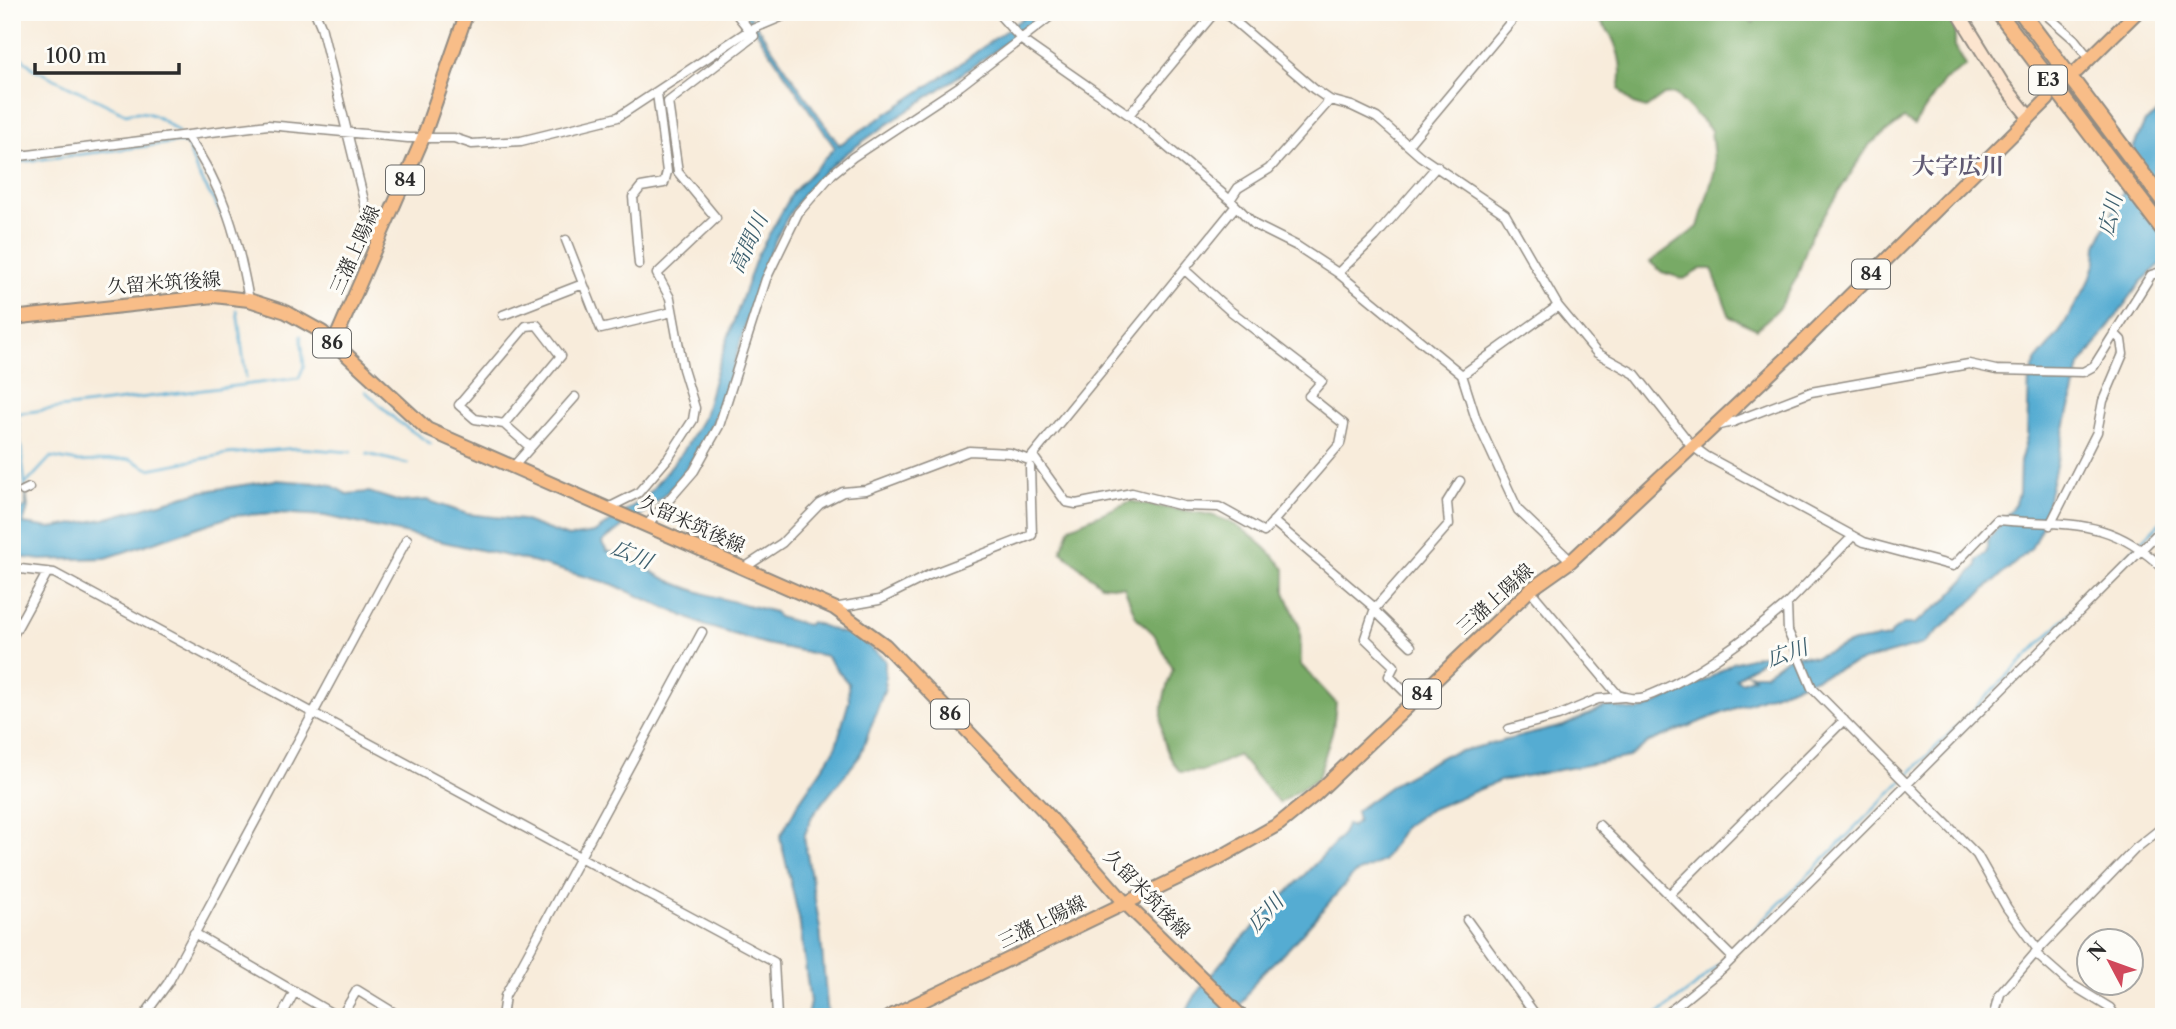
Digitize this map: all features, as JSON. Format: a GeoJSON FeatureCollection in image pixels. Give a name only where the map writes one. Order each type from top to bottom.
{"type":"FeatureCollection","features":[{"type":"Feature","properties":{"kind":"highway","name":"E3"},"geometry":{"type":"LineString","coordinates":[[1998,12],[2164,231]]}},
{"type":"Feature","properties":{"kind":"highway","name":"E3"},"geometry":{"type":"LineString","coordinates":[[2021,12],[2112,137],[2164,202]]}},
{"type":"Feature","properties":{"kind":"main road","name":"三潴上陽線"},"geometry":{"type":"LineString","coordinates":[[333,345],[423,138],[467,12]]}},
{"type":"Feature","properties":{"kind":"main road"},"geometry":{"type":"LineString","coordinates":[[2077,71],[2137,12]]}},
{"type":"Feature","properties":{"kind":"main road","name":"三潴上陽線"},"geometry":{"type":"LineString","coordinates":[[889,1017],[1126,904],[1279,824],[1316,794],[1530,590],[1571,561],[1709,427],[1788,356],[2048,99]]}},
{"type":"Feature","properties":{"kind":"main road","name":"久留米筑後線"},"geometry":{"type":"LineString","coordinates":[[12,318],[214,296],[249,300],[286,312],[321,332],[427,429],[834,607],[885,645],[1048,815],[1126,904],[1241,1016]]}},
{"type":"Feature","properties":{"kind":"street"},"geometry":{"type":"LineString","coordinates":[[315,12],[321,26],[369,221]]}},
{"type":"Feature","properties":{"kind":"street"},"geometry":{"type":"LineString","coordinates":[[611,511],[638,493],[669,457],[693,420],[695,408],[683,369],[670,298],[657,274],[716,218],[678,172],[668,102],[754,36],[753,28],[735,12]]}},
{"type":"Feature","properties":{"kind":"street"},"geometry":{"type":"LineString","coordinates":[[12,157],[268,125],[423,138],[454,138],[472,144],[521,141],[618,117],[753,28],[793,12]]}},
{"type":"Feature","properties":{"kind":"street"},"geometry":{"type":"LineString","coordinates":[[997,12],[1023,41],[1129,115],[1233,203],[1255,225],[1297,246],[1338,274],[1462,374],[1476,419],[1518,510],[1571,561]]}},
{"type":"Feature","properties":{"kind":"street"},"geometry":{"type":"LineString","coordinates":[[644,524],[694,471],[719,426],[766,279],[797,213],[832,174],[853,157],[1023,41],[1056,12]]}},
{"type":"Feature","properties":{"kind":"street"},"geometry":{"type":"LineString","coordinates":[[1129,115],[1216,12]]}},
{"type":"Feature","properties":{"kind":"street"},"geometry":{"type":"LineString","coordinates":[[1224,12],[1330,100],[1352,106],[1377,118],[1408,145],[1505,214],[1558,306],[1597,353],[1635,374],[1691,445],[1811,516],[1853,536],[1921,559],[1953,565],[1997,520],[2001,520],[2101,529],[2142,549],[2164,569]]}},
{"type":"Feature","properties":{"kind":"street"},"geometry":{"type":"LineString","coordinates":[[1408,145],[1519,12]]}},
{"type":"Feature","properties":{"kind":"street"},"geometry":{"type":"LineString","coordinates":[[1958,12],[2002,83],[2029,117]]}},
{"type":"Feature","properties":{"kind":"street"},"geometry":{"type":"LineString","coordinates":[[2043,12],[2074,39],[2089,58]]}},
{"type":"Feature","properties":{"kind":"street"},"geometry":{"type":"LineString","coordinates":[[639,264],[633,197],[641,187],[664,183],[667,172],[657,93]]}},
{"type":"Feature","properties":{"kind":"street"},"geometry":{"type":"LineString","coordinates":[[744,568],[782,543],[820,504],[843,492],[866,490],[969,451],[1010,453],[1030,460],[1186,271],[1233,203],[1238,188],[1269,169],[1330,100]]}},
{"type":"Feature","properties":{"kind":"street"},"geometry":{"type":"LineString","coordinates":[[187,136],[209,166],[221,191],[238,242],[249,300]]}},
{"type":"Feature","properties":{"kind":"street"},"geometry":{"type":"LineString","coordinates":[[1338,274],[1375,237],[1437,166]]}},
{"type":"Feature","properties":{"kind":"street"},"geometry":{"type":"LineString","coordinates":[[566,240],[601,329],[672,312]]}},
{"type":"Feature","properties":{"kind":"street"},"geometry":{"type":"LineString","coordinates":[[1033,456],[1061,498],[1076,504],[1132,493],[1183,506],[1219,507],[1264,532],[1340,444],[1343,425],[1309,396],[1322,381],[1228,309],[1186,271]]}},
{"type":"Feature","properties":{"kind":"street"},"geometry":{"type":"LineString","coordinates":[[1709,427],[1733,422],[1811,392],[1969,364],[2026,372],[2083,372],[2094,366],[2151,275],[2164,271]]}},
{"type":"Feature","properties":{"kind":"street"},"geometry":{"type":"LineString","coordinates":[[503,315],[583,284]]}},
{"type":"Feature","properties":{"kind":"street"},"geometry":{"type":"LineString","coordinates":[[1462,374],[1558,306]]}},
{"type":"Feature","properties":{"kind":"street"},"geometry":{"type":"LineString","coordinates":[[504,424],[561,356],[537,325],[526,326],[459,405],[475,419],[504,424],[530,447]]}},
{"type":"Feature","properties":{"kind":"street"},"geometry":{"type":"LineString","coordinates":[[2049,524],[2097,432],[2104,401],[2123,354],[2121,340],[2114,333]]}},
{"type":"Feature","properties":{"kind":"street"},"geometry":{"type":"LineString","coordinates":[[513,467],[575,397]]}},
{"type":"Feature","properties":{"kind":"street"},"geometry":{"type":"LineString","coordinates":[[834,607],[879,600],[929,575],[1032,535],[1030,467]]}},
{"type":"Feature","properties":{"kind":"street"},"geometry":{"type":"LineString","coordinates":[[1414,701],[1389,676],[1394,666],[1365,638],[1375,610],[1450,524],[1447,502],[1460,481]]}},
{"type":"Feature","properties":{"kind":"street"},"geometry":{"type":"LineString","coordinates":[[1273,521],[1375,610],[1411,646]]}},
{"type":"Feature","properties":{"kind":"street"},"geometry":{"type":"LineString","coordinates":[[1663,1017],[1730,955],[2164,527]]}},
{"type":"Feature","properties":{"kind":"street"},"geometry":{"type":"LineString","coordinates":[[1509,729],[1558,716],[1598,699],[1643,698],[1692,672],[1760,627],[1787,604],[1853,536]]}},
{"type":"Feature","properties":{"kind":"street"},"geometry":{"type":"LineString","coordinates":[[143,1017],[169,983],[407,539]]}},
{"type":"Feature","properties":{"kind":"street"},"geometry":{"type":"LineString","coordinates":[[12,568],[54,573],[774,962],[777,1017]]}},
{"type":"Feature","properties":{"kind":"street"},"geometry":{"type":"LineString","coordinates":[[12,637],[47,573]]}},
{"type":"Feature","properties":{"kind":"street"},"geometry":{"type":"LineString","coordinates":[[1530,590],[1623,697]]}},
{"type":"Feature","properties":{"kind":"street"},"geometry":{"type":"LineString","coordinates":[[1787,604],[1788,631],[1812,684],[1985,865],[2007,908],[2036,951],[2069,983],[2110,1008],[2116,1017]]}},
{"type":"Feature","properties":{"kind":"street"},"geometry":{"type":"LineString","coordinates":[[502,1017],[505,996],[702,632]]}},
{"type":"Feature","properties":{"kind":"street"},"geometry":{"type":"LineString","coordinates":[[1671,894],[1844,720]]}},
{"type":"Feature","properties":{"kind":"street"},"geometry":{"type":"LineString","coordinates":[[1599,825],[1730,955]]}},
{"type":"Feature","properties":{"kind":"street"},"geometry":{"type":"LineString","coordinates":[[1994,1017],[2000,994],[2036,951],[2135,849],[2164,826]]}},
{"type":"Feature","properties":{"kind":"street"},"geometry":{"type":"LineString","coordinates":[[1467,920],[1537,1017]]}},
{"type":"Feature","properties":{"kind":"street"},"geometry":{"type":"LineString","coordinates":[[194,933],[340,1017],[357,990],[401,1017]]}},
{"type":"Feature","properties":{"kind":"street"},"geometry":{"type":"LineString","coordinates":[[281,1017],[295,991]]}},
{"type":"Feature","properties":{"kind":"street"},"geometry":{"type":"LineString","coordinates":[[435,1017],[447,1017]]}},
{"type":"Feature","properties":{"kind":"green space"},"geometry":{"type":"Polygon","coordinates":[[[1595,12],[1743,12],[1753,23],[1762,12],[1944,12],[1955,28],[1955,46],[1966,66],[1944,81],[1914,125],[1904,119],[1870,144],[1811,235],[1797,277],[1778,309],[1757,329],[1730,317],[1712,269],[1701,269],[1684,279],[1662,272],[1650,262],[1698,227],[1715,170],[1711,130],[1675,94],[1664,95],[1646,108],[1633,104],[1619,89],[1621,68],[1617,48],[1595,12]]]}},
{"type":"Feature","properties":{"kind":"green space"},"geometry":{"type":"Polygon","coordinates":[[[1131,501],[1218,517],[1240,528],[1260,543],[1285,569],[1285,592],[1300,628],[1301,665],[1336,703],[1333,729],[1318,778],[1279,803],[1238,755],[1203,771],[1180,772],[1166,748],[1162,722],[1162,709],[1173,669],[1154,634],[1136,617],[1124,587],[1101,585],[1061,551],[1070,527],[1131,501]]]}},
{"type":"Feature","properties":{"kind":"water"},"geometry":{"type":"Polygon","coordinates":[[[743,12],[747,12],[839,145],[942,77],[1031,12],[1045,12],[990,55],[852,149],[825,171],[802,196],[776,239],[763,268],[725,391],[699,449],[682,475],[660,499],[602,543],[607,551],[683,586],[775,612],[778,617],[807,625],[811,622],[837,632],[853,633],[885,660],[885,688],[860,756],[812,816],[804,837],[820,928],[828,1017],[807,1017],[810,1002],[799,918],[780,837],[799,802],[835,749],[849,701],[848,683],[826,656],[766,644],[706,626],[612,584],[521,559],[325,516],[276,513],[232,516],[106,558],[41,560],[12,556],[12,519],[26,506],[25,485],[28,508],[23,524],[51,528],[104,519],[199,492],[275,480],[329,484],[347,494],[369,492],[400,502],[427,500],[467,514],[522,520],[568,537],[594,533],[647,496],[684,450],[704,416],[716,372],[757,256],[793,192],[835,148],[743,12]]]}},
{"type":"Feature","properties":{"kind":"water"},"geometry":{"type":"Polygon","coordinates":[[[2164,98],[2164,149],[2155,167],[2164,184],[2164,261],[2141,282],[2080,366],[2041,528],[2031,549],[1923,644],[1853,664],[1720,714],[1649,742],[1629,757],[1500,781],[1429,810],[1404,827],[1383,861],[1354,874],[1289,948],[1259,976],[1233,1017],[1183,1017],[1198,991],[1230,952],[1340,838],[1347,824],[1351,827],[1358,821],[1356,811],[1399,780],[1445,755],[1563,726],[1607,706],[1636,711],[1645,709],[1708,679],[1733,663],[1760,655],[1775,656],[1760,661],[1736,679],[1741,682],[1754,677],[1749,674],[1765,674],[1792,654],[1815,657],[1854,642],[1889,637],[1894,630],[1904,624],[1914,624],[1945,601],[1977,566],[1977,560],[1986,553],[1988,540],[2016,503],[2020,462],[2027,437],[2029,377],[2037,359],[2059,333],[2089,282],[2096,262],[2097,245],[2129,179],[2134,146],[2145,122],[2159,112],[2164,98]]]}},
{"type":"Feature","properties":{"kind":"waterway"},"geometry":{"type":"LineString","coordinates":[[12,49],[34,69],[126,114],[140,112],[154,116],[178,132]]}},
{"type":"Feature","properties":{"kind":"waterway"},"geometry":{"type":"LineString","coordinates":[[12,163],[180,142],[187,144],[196,170],[225,220]]}},
{"type":"Feature","properties":{"kind":"waterway"},"geometry":{"type":"LineString","coordinates":[[237,310],[246,378]]}},
{"type":"Feature","properties":{"kind":"waterway"},"geometry":{"type":"LineString","coordinates":[[12,414],[299,378],[304,366],[301,336]]}},
{"type":"Feature","properties":{"kind":"waterway"},"geometry":{"type":"LineString","coordinates":[[365,391],[397,421],[431,444]]}},
{"type":"Feature","properties":{"kind":"waterway"},"geometry":{"type":"LineString","coordinates":[[17,413],[25,483]]}},
{"type":"Feature","properties":{"kind":"waterway"},"geometry":{"type":"LineString","coordinates":[[25,485],[51,457],[79,462],[130,459],[149,469],[227,454],[297,448],[351,452]]}},
{"type":"Feature","properties":{"kind":"waterway"},"geometry":{"type":"LineString","coordinates":[[367,454],[408,464]]}},
{"type":"Feature","properties":{"kind":"waterway"},"geometry":{"type":"LineString","coordinates":[[1731,952],[2164,519]]}},
{"type":"Feature","properties":{"kind":"waterway"},"geometry":{"type":"LineString","coordinates":[[1654,1017],[1694,987],[1727,957]]}},
{"type":"Feature","properties":{"kind":"district","name":"大字広川"},"geometry":{"type":"Point","coordinates":[1958,166]}},
{"type":"Feature","properties":{"kind":"water label","name":"広川"},"geometry":{"type":"Point","coordinates":[2110,215]}},
{"type":"Feature","properties":{"kind":"water label","name":"高間川"},"geometry":{"type":"Point","coordinates":[748,243]}},
{"type":"Feature","properties":{"kind":"water label","name":"広川"},"geometry":{"type":"Point","coordinates":[632,554]}},
{"type":"Feature","properties":{"kind":"water label","name":"広川"},"geometry":{"type":"Point","coordinates":[1787,653]}},
{"type":"Feature","properties":{"kind":"water label","name":"広川"},"geometry":{"type":"Point","coordinates":[1265,913]}}]}
